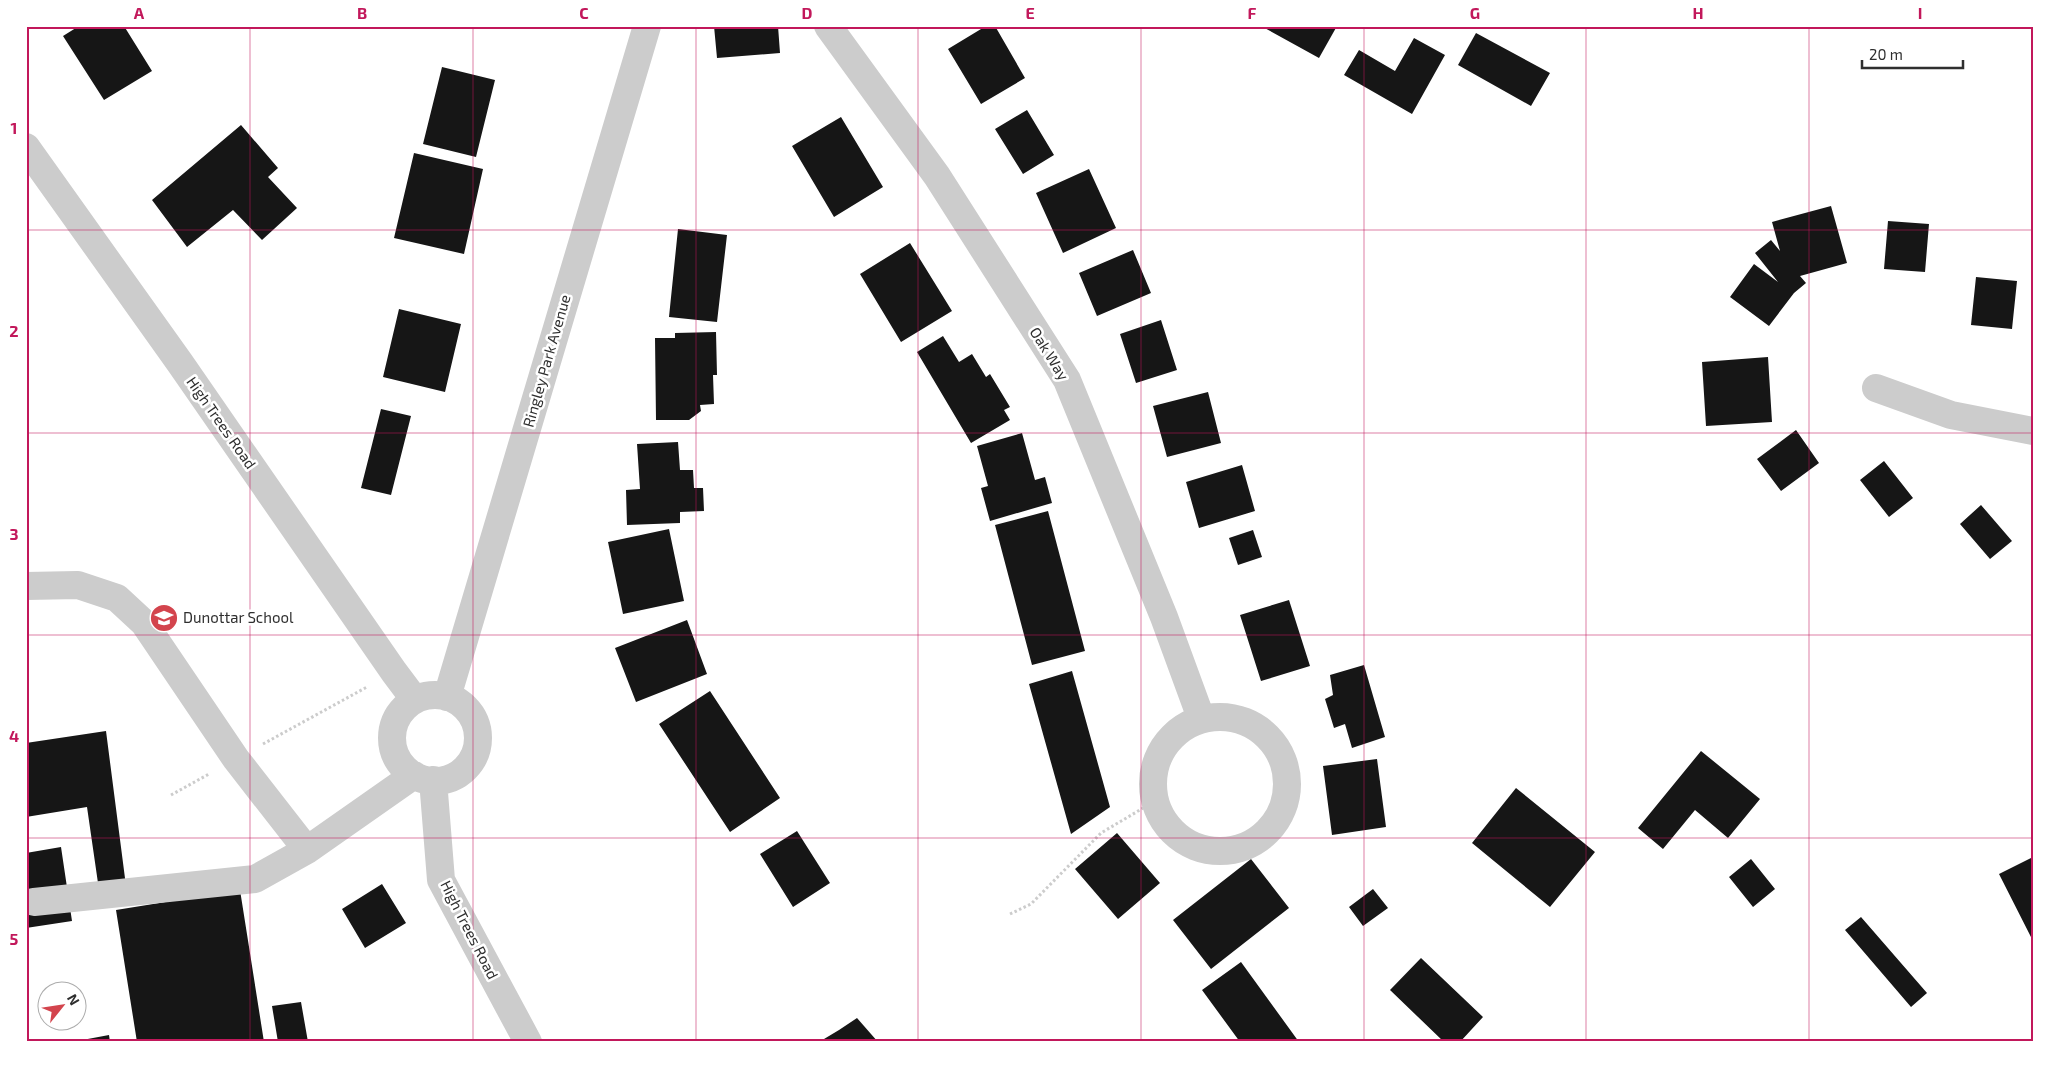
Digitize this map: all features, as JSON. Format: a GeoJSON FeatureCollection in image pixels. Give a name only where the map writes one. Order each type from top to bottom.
{"type":"FeatureCollection","features":[{"type":"Feature","properties":{"kind":"street","name":"Ringley Park Avenue"},"geometry":{"type":"LineString","coordinates":[[447,696],[647,26]]}},
{"type":"Feature","properties":{"kind":"street","name":"Oak Way"},"geometry":{"type":"LineString","coordinates":[[828,26],[937,176],[1067,380],[1164,617],[1201,718]]}},
{"type":"Feature","properties":{"kind":"street","name":"High Trees Road"},"geometry":{"type":"LineString","coordinates":[[26,147],[159,333],[415,700]]}},
{"type":"Feature","properties":{"kind":"street"},"geometry":{"type":"LineString","coordinates":[[1876,388],[1951,415],[2033,431]]}},
{"type":"Feature","properties":{"kind":"street"},"geometry":{"type":"LineString","coordinates":[[26,586],[78,585],[117,598],[144,623],[236,759],[307,850]]}},
{"type":"Feature","properties":{"kind":"street"},"geometry":{"type":"LineString","coordinates":[[34,902],[255,879],[307,850],[424,778],[452,777],[468,766],[473,758],[478,740],[475,721],[464,706],[447,696],[431,695],[415,700],[399,715],[393,730],[393,745],[398,759],[424,778]]}},
{"type":"Feature","properties":{"kind":"street"},"geometry":{"type":"LineString","coordinates":[[1224,716],[1246,721],[1266,733],[1279,752],[1287,774],[1286,796],[1278,818],[1264,836],[1244,847],[1221,851],[1199,848],[1179,837],[1163,820],[1155,801],[1152,780],[1156,760],[1167,741],[1182,727],[1201,718],[1224,716]]}},
{"type":"Feature","properties":{"kind":"street","name":"High Trees Road"},"geometry":{"type":"LineString","coordinates":[[424,778],[441,880],[528,1042]]}},
{"type":"Feature","properties":{"kind":"path"},"geometry":{"type":"LineString","coordinates":[[330,708],[394,672]]}},
{"type":"Feature","properties":{"kind":"path"},"geometry":{"type":"LineString","coordinates":[[1010,914],[1030,904],[1101,833],[1155,801]]}},
{"type":"Feature","properties":{"kind":"building"},"geometry":{"type":"Polygon","coordinates":[[[79,26],[124,26],[152,71],[104,100],[63,36],[79,26]]]}},
{"type":"Feature","properties":{"kind":"building"},"geometry":{"type":"Polygon","coordinates":[[[714,26],[778,26],[780,53],[717,58],[714,26]]]}},
{"type":"Feature","properties":{"kind":"building"},"geometry":{"type":"Polygon","coordinates":[[[986,26],[995,26],[1025,78],[981,104],[948,49],[986,26]]]}},
{"type":"Feature","properties":{"kind":"building"},"geometry":{"type":"Polygon","coordinates":[[[1261,26],[1337,26],[1319,58],[1261,26]]]}},
{"type":"Feature","properties":{"kind":"building"},"geometry":{"type":"Polygon","coordinates":[[[1476,33],[1550,73],[1531,106],[1458,65],[1476,33]]]}},
{"type":"Feature","properties":{"kind":"building"},"geometry":{"type":"Polygon","coordinates":[[[1414,38],[1445,55],[1412,114],[1344,75],[1359,50],[1395,71],[1414,38]]]}},
{"type":"Feature","properties":{"kind":"building"},"geometry":{"type":"Polygon","coordinates":[[[442,67],[495,80],[476,157],[423,144],[442,67]]]}},
{"type":"Feature","properties":{"kind":"building"},"geometry":{"type":"Polygon","coordinates":[[[1027,110],[1054,155],[1023,174],[995,129],[1027,110]]]}},
{"type":"Feature","properties":{"kind":"building"},"geometry":{"type":"Polygon","coordinates":[[[841,117],[883,187],[834,217],[792,146],[841,117]]]}},
{"type":"Feature","properties":{"kind":"building"},"geometry":{"type":"Polygon","coordinates":[[[241,125],[278,168],[268,177],[297,208],[262,240],[233,210],[187,247],[152,200],[241,125]]]}},
{"type":"Feature","properties":{"kind":"building"},"geometry":{"type":"Polygon","coordinates":[[[414,153],[483,169],[464,254],[394,238],[414,153]]]}},
{"type":"Feature","properties":{"kind":"building"},"geometry":{"type":"Polygon","coordinates":[[[1089,169],[1116,228],[1063,253],[1036,193],[1089,169]]]}},
{"type":"Feature","properties":{"kind":"building"},"geometry":{"type":"Polygon","coordinates":[[[1831,206],[1847,263],[1800,276],[1806,283],[1794,293],[1769,326],[1730,297],[1754,264],[1778,282],[1755,253],[1771,240],[1780,251],[1772,222],[1831,206]]]}},
{"type":"Feature","properties":{"kind":"building"},"geometry":{"type":"Polygon","coordinates":[[[1888,221],[1929,224],[1925,272],[1884,269],[1888,221]]]}},
{"type":"Feature","properties":{"kind":"building"},"geometry":{"type":"Polygon","coordinates":[[[678,229],[727,235],[717,322],[669,317],[678,229]]]}},
{"type":"Feature","properties":{"kind":"building"},"geometry":{"type":"Polygon","coordinates":[[[910,243],[952,311],[901,342],[860,274],[910,243]]]}},
{"type":"Feature","properties":{"kind":"building"},"geometry":{"type":"Polygon","coordinates":[[[1133,250],[1151,293],[1097,316],[1079,273],[1133,250]]]}},
{"type":"Feature","properties":{"kind":"building"},"geometry":{"type":"Polygon","coordinates":[[[1976,277],[2017,281],[2012,329],[1971,325],[1976,277]]]}},
{"type":"Feature","properties":{"kind":"building"},"geometry":{"type":"Polygon","coordinates":[[[399,309],[461,324],[445,392],[383,377],[399,309]]]}},
{"type":"Feature","properties":{"kind":"building"},"geometry":{"type":"Polygon","coordinates":[[[1161,320],[1177,370],[1136,383],[1120,334],[1161,320]]]}},
{"type":"Feature","properties":{"kind":"building"},"geometry":{"type":"Polygon","coordinates":[[[716,332],[717,375],[713,375],[714,404],[700,405],[701,411],[689,420],[656,420],[655,338],[675,338],[675,333],[716,332]]]}},
{"type":"Feature","properties":{"kind":"building"},"geometry":{"type":"Polygon","coordinates":[[[943,336],[959,362],[972,354],[986,377],[990,374],[1010,407],[1004,410],[1010,420],[971,443],[917,352],[943,336]]]}},
{"type":"Feature","properties":{"kind":"building"},"geometry":{"type":"Polygon","coordinates":[[[1768,357],[1772,422],[1706,426],[1702,362],[1768,357]]]}},
{"type":"Feature","properties":{"kind":"building"},"geometry":{"type":"Polygon","coordinates":[[[1208,392],[1221,443],[1167,457],[1153,406],[1208,392]]]}},
{"type":"Feature","properties":{"kind":"building"},"geometry":{"type":"Polygon","coordinates":[[[381,409],[411,416],[391,495],[361,488],[381,409]]]}},
{"type":"Feature","properties":{"kind":"building"},"geometry":{"type":"Polygon","coordinates":[[[1796,430],[1819,463],[1781,491],[1757,459],[1796,430]]]}},
{"type":"Feature","properties":{"kind":"building"},"geometry":{"type":"Polygon","coordinates":[[[1022,433],[1035,480],[1045,477],[1052,503],[990,521],[981,488],[988,486],[977,446],[1022,433]]]}},
{"type":"Feature","properties":{"kind":"building"},"geometry":{"type":"Polygon","coordinates":[[[678,442],[680,470],[693,470],[694,488],[703,488],[704,511],[680,512],[680,523],[627,525],[626,490],[640,489],[637,444],[678,442]]]}},
{"type":"Feature","properties":{"kind":"building"},"geometry":{"type":"Polygon","coordinates":[[[1884,461],[1913,498],[1889,517],[1860,480],[1884,461]]]}},
{"type":"Feature","properties":{"kind":"building"},"geometry":{"type":"Polygon","coordinates":[[[1242,465],[1255,511],[1199,528],[1186,482],[1242,465]]]}},
{"type":"Feature","properties":{"kind":"building"},"geometry":{"type":"Polygon","coordinates":[[[1981,505],[2012,541],[1990,559],[1960,524],[1981,505]]]}},
{"type":"Feature","properties":{"kind":"building"},"geometry":{"type":"Polygon","coordinates":[[[1048,511],[1085,651],[1032,665],[995,525],[1048,511]]]}},
{"type":"Feature","properties":{"kind":"building"},"geometry":{"type":"Polygon","coordinates":[[[669,529],[684,601],[623,614],[608,542],[669,529]]]}},
{"type":"Feature","properties":{"kind":"building"},"geometry":{"type":"Polygon","coordinates":[[[1253,530],[1262,557],[1238,565],[1229,538],[1253,530]]]}},
{"type":"Feature","properties":{"kind":"building"},"geometry":{"type":"Polygon","coordinates":[[[1289,600],[1310,666],[1261,681],[1240,615],[1289,600]]]}},
{"type":"Feature","properties":{"kind":"building"},"geometry":{"type":"Polygon","coordinates":[[[687,620],[707,674],[636,702],[615,648],[687,620]]]}},
{"type":"Feature","properties":{"kind":"building"},"geometry":{"type":"Polygon","coordinates":[[[1364,665],[1385,737],[1352,748],[1345,724],[1334,728],[1325,699],[1333,695],[1330,675],[1364,665]]]}},
{"type":"Feature","properties":{"kind":"building"},"geometry":{"type":"Polygon","coordinates":[[[1072,671],[1110,807],[1071,834],[1029,684],[1072,671]]]}},
{"type":"Feature","properties":{"kind":"building"},"geometry":{"type":"Polygon","coordinates":[[[710,691],[780,798],[730,832],[659,724],[710,691]]]}},
{"type":"Feature","properties":{"kind":"building"},"geometry":{"type":"Polygon","coordinates":[[[106,731],[126,886],[99,890],[87,807],[26,817],[26,743],[106,731]]]}},
{"type":"Feature","properties":{"kind":"building"},"geometry":{"type":"Polygon","coordinates":[[[1701,751],[1760,799],[1728,838],[1695,810],[1663,849],[1638,828],[1701,751]]]}},
{"type":"Feature","properties":{"kind":"building"},"geometry":{"type":"Polygon","coordinates":[[[1377,759],[1386,827],[1332,835],[1323,766],[1377,759]]]}},
{"type":"Feature","properties":{"kind":"building"},"geometry":{"type":"Polygon","coordinates":[[[1516,788],[1595,852],[1550,907],[1472,843],[1516,788]]]}},
{"type":"Feature","properties":{"kind":"building"},"geometry":{"type":"Polygon","coordinates":[[[797,831],[830,883],[793,907],[760,854],[797,831]]]}},
{"type":"Feature","properties":{"kind":"building"},"geometry":{"type":"Polygon","coordinates":[[[1117,833],[1160,883],[1118,919],[1075,869],[1117,833]]]}},
{"type":"Feature","properties":{"kind":"building"},"geometry":{"type":"Polygon","coordinates":[[[61,847],[72,921],[26,928],[26,853],[61,847]]]}},
{"type":"Feature","properties":{"kind":"building"},"geometry":{"type":"Polygon","coordinates":[[[2033,857],[2033,941],[1999,874],[2033,857]]]}},
{"type":"Feature","properties":{"kind":"building"},"geometry":{"type":"Polygon","coordinates":[[[1251,859],[1289,908],[1211,969],[1173,920],[1251,859]]]}},
{"type":"Feature","properties":{"kind":"building"},"geometry":{"type":"Polygon","coordinates":[[[1751,859],[1775,889],[1753,907],[1729,877],[1751,859]]]}},
{"type":"Feature","properties":{"kind":"building"},"geometry":{"type":"Polygon","coordinates":[[[382,884],[406,923],[365,948],[342,909],[382,884]]]}},
{"type":"Feature","properties":{"kind":"building"},"geometry":{"type":"Polygon","coordinates":[[[1373,889],[1388,908],[1363,926],[1349,907],[1373,889]]]}},
{"type":"Feature","properties":{"kind":"building"},"geometry":{"type":"Polygon","coordinates":[[[240,890],[264,1042],[137,1042],[116,910],[240,890]]]}},
{"type":"Feature","properties":{"kind":"building"},"geometry":{"type":"Polygon","coordinates":[[[1861,917],[1927,993],[1911,1007],[1845,930],[1861,917]]]}},
{"type":"Feature","properties":{"kind":"building"},"geometry":{"type":"Polygon","coordinates":[[[1421,958],[1483,1017],[1460,1042],[1444,1042],[1390,990],[1421,958]]]}},
{"type":"Feature","properties":{"kind":"building"},"geometry":{"type":"Polygon","coordinates":[[[1241,962],[1299,1042],[1240,1042],[1202,990],[1241,962]]]}},
{"type":"Feature","properties":{"kind":"building"},"geometry":{"type":"Polygon","coordinates":[[[301,1002],[308,1042],[278,1042],[272,1006],[301,1002]]]}},
{"type":"Feature","properties":{"kind":"building"},"geometry":{"type":"Polygon","coordinates":[[[857,1018],[878,1042],[819,1042],[839,1030],[857,1018]]]}},
{"type":"Feature","properties":{"kind":"building"},"geometry":{"type":"Polygon","coordinates":[[[109,1035],[110,1042],[77,1042],[77,1041],[109,1035]]]}},
{"type":"Feature","properties":{"kind":"place","name":"Dunottar School"},"geometry":{"type":"Point","coordinates":[164,618]}}]}
